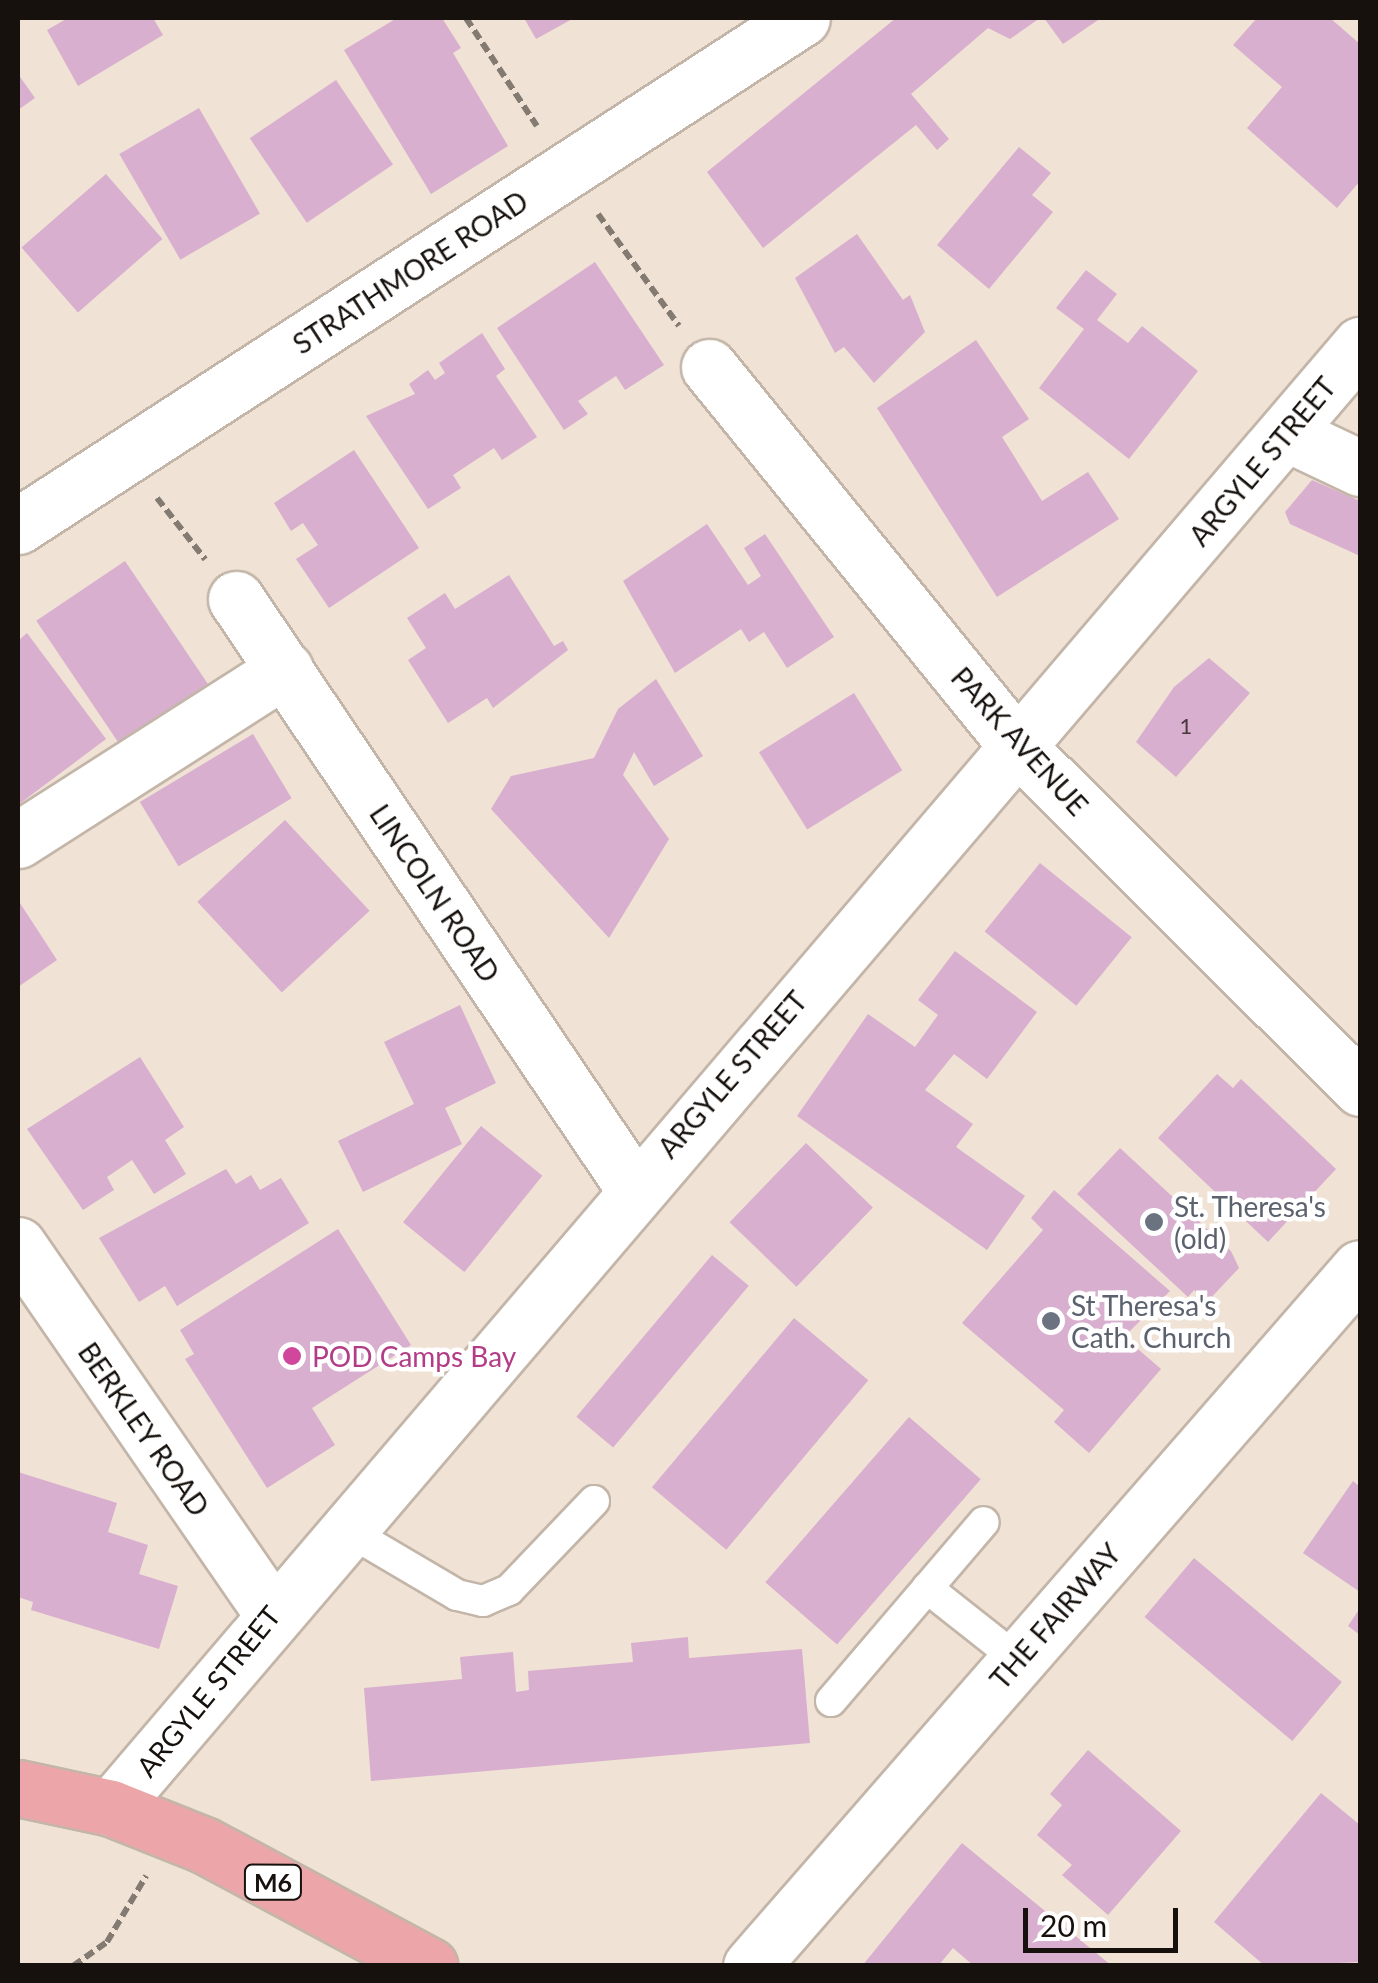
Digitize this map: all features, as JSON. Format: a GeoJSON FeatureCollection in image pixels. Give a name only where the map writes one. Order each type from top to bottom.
{"type":"FeatureCollection","features":[{"type":"Feature","properties":{"kind":"main road","name":"M6"},"geometry":{"type":"LineString","coordinates":[[18,1788],[111,1808],[171,1832],[430,1966]]}},
{"type":"Feature","properties":{"kind":"street","name":"STRATHMORE ROAD"},"geometry":{"type":"LineString","coordinates":[[18,526],[802,18]]}},
{"type":"Feature","properties":{"kind":"street","name":"ARGYLE STREET"},"geometry":{"type":"LineString","coordinates":[[111,1808],[271,1612],[633,1187],[1360,346]]}},
{"type":"Feature","properties":{"kind":"street","name":"PARK AVENUE"},"geometry":{"type":"LineString","coordinates":[[709,367],[1018,746],[1360,1088]]}},
{"type":"Feature","properties":{"kind":"street"},"geometry":{"type":"LineString","coordinates":[[1286,433],[1360,468]]}},
{"type":"Feature","properties":{"kind":"street","name":"LINCOLN ROAD"},"geometry":{"type":"LineString","coordinates":[[236,599],[633,1187]]}},
{"type":"Feature","properties":{"kind":"street"},"geometry":{"type":"LineString","coordinates":[[18,840],[285,669]]}},
{"type":"Feature","properties":{"kind":"street","name":"BERKLEY ROAD"},"geometry":{"type":"LineString","coordinates":[[18,1245],[271,1612]]}},
{"type":"Feature","properties":{"kind":"street","name":"THE FAIRWAY"},"geometry":{"type":"LineString","coordinates":[[751,1966],[1360,1268]]}},
{"type":"Feature","properties":{"kind":"lane"},"geometry":{"type":"LineString","coordinates":[[344,1529],[457,1596],[483,1600],[509,1590],[594,1500]]}},
{"type":"Feature","properties":{"kind":"lane"},"geometry":{"type":"LineString","coordinates":[[831,1701],[984,1522]]}},
{"type":"Feature","properties":{"kind":"lane"},"geometry":{"type":"LineString","coordinates":[[927,1588],[1018,1659]]}},
{"type":"Feature","properties":{"kind":"path"},"geometry":{"type":"LineString","coordinates":[[466,18],[568,171],[709,367]]}},
{"type":"Feature","properties":{"kind":"path"},"geometry":{"type":"LineString","coordinates":[[124,455],[236,599]]}},
{"type":"Feature","properties":{"kind":"path"},"geometry":{"type":"LineString","coordinates":[[72,1966],[107,1942],[171,1832]]}},
{"type":"Feature","properties":{"kind":"building"},"geometry":{"type":"Polygon","coordinates":[[[68,18],[153,18],[163,35],[78,86],[47,30],[68,18]]]}},
{"type":"Feature","properties":{"kind":"building"},"geometry":{"type":"Polygon","coordinates":[[[397,18],[442,18],[461,48],[453,53],[508,146],[431,194],[344,50],[397,18]]]}},
{"type":"Feature","properties":{"kind":"building"},"geometry":{"type":"Polygon","coordinates":[[[524,18],[574,18],[536,39],[524,18]]]}},
{"type":"Feature","properties":{"kind":"building"},"geometry":{"type":"Polygon","coordinates":[[[896,18],[1040,18],[1010,39],[988,28],[911,94],[949,139],[937,150],[916,125],[763,248],[707,172],[896,18]]]}},
{"type":"Feature","properties":{"kind":"building"},"geometry":{"type":"Polygon","coordinates":[[[1044,18],[1101,18],[1063,44],[1044,18]]]}},
{"type":"Feature","properties":{"kind":"building"},"geometry":{"type":"Polygon","coordinates":[[[1257,18],[1330,18],[1360,44],[1360,181],[1337,208],[1247,128],[1282,87],[1233,45],[1257,18]]]}},
{"type":"Feature","properties":{"kind":"building"},"geometry":{"type":"Polygon","coordinates":[[[18,74],[35,98],[18,110],[18,74]]]}},
{"type":"Feature","properties":{"kind":"building"},"geometry":{"type":"Polygon","coordinates":[[[336,80],[393,165],[307,223],[250,138],[336,80]]]}},
{"type":"Feature","properties":{"kind":"building"},"geometry":{"type":"Polygon","coordinates":[[[199,108],[260,214],[180,260],[119,154],[199,108]]]}},
{"type":"Feature","properties":{"kind":"building"},"geometry":{"type":"Polygon","coordinates":[[[1019,147],[1051,173],[1032,195],[1053,212],[989,289],[937,245],[1019,147]]]}},
{"type":"Feature","properties":{"kind":"building"},"geometry":{"type":"Polygon","coordinates":[[[106,174],[162,239],[78,312],[21,247],[106,174]]]}},
{"type":"Feature","properties":{"kind":"building"},"geometry":{"type":"Polygon","coordinates":[[[857,234],[903,300],[910,295],[925,332],[874,383],[844,347],[835,353],[795,278],[857,234]]]}},
{"type":"Feature","properties":{"kind":"building"},"geometry":{"type":"Polygon","coordinates":[[[595,262],[664,365],[625,390],[616,376],[578,401],[588,414],[564,430],[497,328],[595,262]]]}},
{"type":"Feature","properties":{"kind":"building"},"geometry":{"type":"Polygon","coordinates":[[[1086,270],[1117,294],[1097,320],[1128,343],[1142,326],[1198,371],[1129,459],[1039,388],[1084,329],[1056,308],[1086,270]]]}},
{"type":"Feature","properties":{"kind":"building"},"geometry":{"type":"Polygon","coordinates":[[[482,333],[505,369],[496,376],[537,437],[502,460],[494,448],[453,475],[461,488],[428,509],[366,416],[415,394],[409,384],[428,370],[435,380],[445,373],[439,363],[482,333]]]}},
{"type":"Feature","properties":{"kind":"building"},"geometry":{"type":"Polygon","coordinates":[[[976,340],[1029,419],[1002,437],[1042,501],[1088,472],[1119,519],[997,597],[877,408],[976,340]]]}},
{"type":"Feature","properties":{"kind":"building"},"geometry":{"type":"Polygon","coordinates":[[[354,450],[419,548],[329,608],[296,559],[318,545],[303,523],[291,531],[274,503],[354,450]]]}},
{"type":"Feature","properties":{"kind":"building"},"geometry":{"type":"Polygon","coordinates":[[[1312,480],[1360,501],[1360,556],[1290,524],[1285,512],[1312,480]]]}},
{"type":"Feature","properties":{"kind":"building"},"geometry":{"type":"Polygon","coordinates":[[[707,524],[748,585],[761,576],[744,548],[765,534],[834,637],[787,668],[764,632],[749,642],[741,629],[675,673],[623,581],[707,524]]]}},
{"type":"Feature","properties":{"kind":"building"},"geometry":{"type":"Polygon","coordinates":[[[125,561],[209,686],[121,746],[36,621],[125,561]]]}},
{"type":"Feature","properties":{"kind":"building"},"geometry":{"type":"Polygon","coordinates":[[[509,575],[554,646],[563,641],[568,650],[493,708],[487,698],[448,723],[408,660],[426,648],[407,618],[445,593],[455,609],[509,575]]]}},
{"type":"Feature","properties":{"kind":"building"},"geometry":{"type":"Polygon","coordinates":[[[27,633],[106,739],[18,805],[18,641],[27,633]]]}},
{"type":"Feature","properties":{"kind":"building"},"geometry":{"type":"Polygon","coordinates":[[[1209,658],[1250,693],[1176,777],[1136,742],[1174,687],[1209,658]]]}},
{"type":"Feature","properties":{"kind":"building"},"geometry":{"type":"Polygon","coordinates":[[[656,679],[703,756],[654,786],[634,752],[623,775],[669,839],[609,938],[491,809],[511,776],[594,758],[618,709],[656,679]]]}},
{"type":"Feature","properties":{"kind":"building"},"geometry":{"type":"Polygon","coordinates":[[[854,693],[902,770],[807,830],[759,752],[854,693]]]}},
{"type":"Feature","properties":{"kind":"building"},"geometry":{"type":"Polygon","coordinates":[[[253,734],[292,798],[178,866],[140,802],[253,734]]]}},
{"type":"Feature","properties":{"kind":"building"},"geometry":{"type":"Polygon","coordinates":[[[285,820],[370,911],[282,993],[197,902],[285,820]]]}},
{"type":"Feature","properties":{"kind":"building"},"geometry":{"type":"Polygon","coordinates":[[[1040,863],[1132,937],[1076,1006],[985,931],[1040,863]]]}},
{"type":"Feature","properties":{"kind":"building"},"geometry":{"type":"Polygon","coordinates":[[[18,900],[57,960],[18,987],[18,900]]]}},
{"type":"Feature","properties":{"kind":"building"},"geometry":{"type":"Polygon","coordinates":[[[955,951],[1037,1012],[987,1079],[954,1054],[925,1090],[973,1124],[956,1147],[1025,1196],[987,1250],[797,1116],[868,1014],[915,1047],[938,1015],[918,1000],[955,951]]]}},
{"type":"Feature","properties":{"kind":"building"},"geometry":{"type":"Polygon","coordinates":[[[460,1005],[496,1083],[445,1108],[462,1144],[363,1192],[338,1141],[414,1104],[384,1042],[460,1005]]]}},
{"type":"Feature","properties":{"kind":"building"},"geometry":{"type":"Polygon","coordinates":[[[140,1057],[184,1127],[165,1140],[186,1174],[154,1194],[132,1160],[107,1177],[114,1190],[83,1210],[27,1129],[140,1057]]]}},
{"type":"Feature","properties":{"kind":"building"},"geometry":{"type":"Polygon","coordinates":[[[1217,1074],[1233,1088],[1241,1079],[1336,1169],[1268,1242],[1158,1138],[1217,1074]]]}},
{"type":"Feature","properties":{"kind":"building"},"geometry":{"type":"Polygon","coordinates":[[[481,1126],[542,1176],[464,1272],[403,1222],[481,1126]]]}},
{"type":"Feature","properties":{"kind":"building"},"geometry":{"type":"Polygon","coordinates":[[[806,1143],[873,1208],[796,1287],[730,1222],[806,1143]]]}},
{"type":"Feature","properties":{"kind":"building","name":"St. Theresa's (old)"},"geometry":{"type":"Polygon","coordinates":[[[1120,1148],[1231,1251],[1239,1268],[1207,1302],[1194,1290],[1188,1297],[1077,1194],[1120,1148]]]}},
{"type":"Feature","properties":{"kind":"building"},"geometry":{"type":"Polygon","coordinates":[[[226,1169],[236,1184],[251,1175],[260,1190],[281,1178],[309,1223],[177,1306],[165,1286],[139,1302],[99,1238],[226,1169]]]}},
{"type":"Feature","properties":{"kind":"building","name":"St Theresa's Cath. Church"},"geometry":{"type":"Polygon","coordinates":[[[1054,1190],[1170,1291],[1124,1337],[1161,1369],[1089,1453],[1054,1422],[1064,1410],[962,1323],[1043,1230],[1031,1218],[1054,1190]]]}},
{"type":"Feature","properties":{"kind":"building","name":"POD Camps Bay"},"geometry":{"type":"Polygon","coordinates":[[[338,1229],[411,1345],[312,1408],[335,1445],[267,1488],[185,1359],[194,1354],[180,1330],[338,1229]]]}},
{"type":"Feature","properties":{"kind":"building"},"geometry":{"type":"Polygon","coordinates":[[[712,1255],[749,1286],[613,1447],[576,1417],[712,1255]]]}},
{"type":"Feature","properties":{"kind":"building"},"geometry":{"type":"Polygon","coordinates":[[[794,1318],[868,1380],[726,1550],[652,1487],[794,1318]]]}},
{"type":"Feature","properties":{"kind":"building"},"geometry":{"type":"Polygon","coordinates":[[[909,1417],[981,1479],[837,1645],[765,1582],[909,1417]]]}},
{"type":"Feature","properties":{"kind":"building"},"geometry":{"type":"Polygon","coordinates":[[[18,1472],[117,1503],[108,1532],[148,1545],[139,1574],[178,1586],[159,1649],[31,1610],[33,1602],[18,1597],[18,1472]]]}},
{"type":"Feature","properties":{"kind":"building"},"geometry":{"type":"Polygon","coordinates":[[[1353,1481],[1360,1487],[1360,1592],[1303,1553],[1353,1481]]]}},
{"type":"Feature","properties":{"kind":"building"},"geometry":{"type":"Polygon","coordinates":[[[1194,1558],[1342,1682],[1292,1741],[1145,1617],[1194,1558]]]}},
{"type":"Feature","properties":{"kind":"building"},"geometry":{"type":"Polygon","coordinates":[[[1360,1608],[1360,1635],[1348,1626],[1360,1608]]]}},
{"type":"Feature","properties":{"kind":"building"},"geometry":{"type":"Polygon","coordinates":[[[688,1637],[689,1658],[802,1649],[810,1743],[371,1781],[364,1688],[462,1679],[460,1657],[513,1652],[516,1692],[529,1690],[528,1671],[633,1662],[631,1643],[688,1637]]]}},
{"type":"Feature","properties":{"kind":"building"},"geometry":{"type":"Polygon","coordinates":[[[1088,1750],[1181,1831],[1108,1915],[1062,1875],[1072,1865],[1037,1835],[1062,1805],[1050,1794],[1088,1750]]]}},
{"type":"Feature","properties":{"kind":"building"},"geometry":{"type":"Polygon","coordinates":[[[1321,1793],[1360,1825],[1360,1962],[1265,1966],[1214,1922],[1321,1793]]]}},
{"type":"Feature","properties":{"kind":"building"},"geometry":{"type":"Polygon","coordinates":[[[962,1843],[1112,1966],[974,1966],[953,1948],[938,1966],[862,1966],[962,1843]]]}},
{"type":"Feature","properties":{"kind":"place","name":"St. Theresa's (old)"},"geometry":{"type":"Point","coordinates":[1154,1222]}},
{"type":"Feature","properties":{"kind":"place","name":"St Theresa's Cath. Church"},"geometry":{"type":"Point","coordinates":[1051,1321]}},
{"type":"Feature","properties":{"kind":"place","name":"POD Camps Bay"},"geometry":{"type":"Point","coordinates":[292,1356]}}]}
